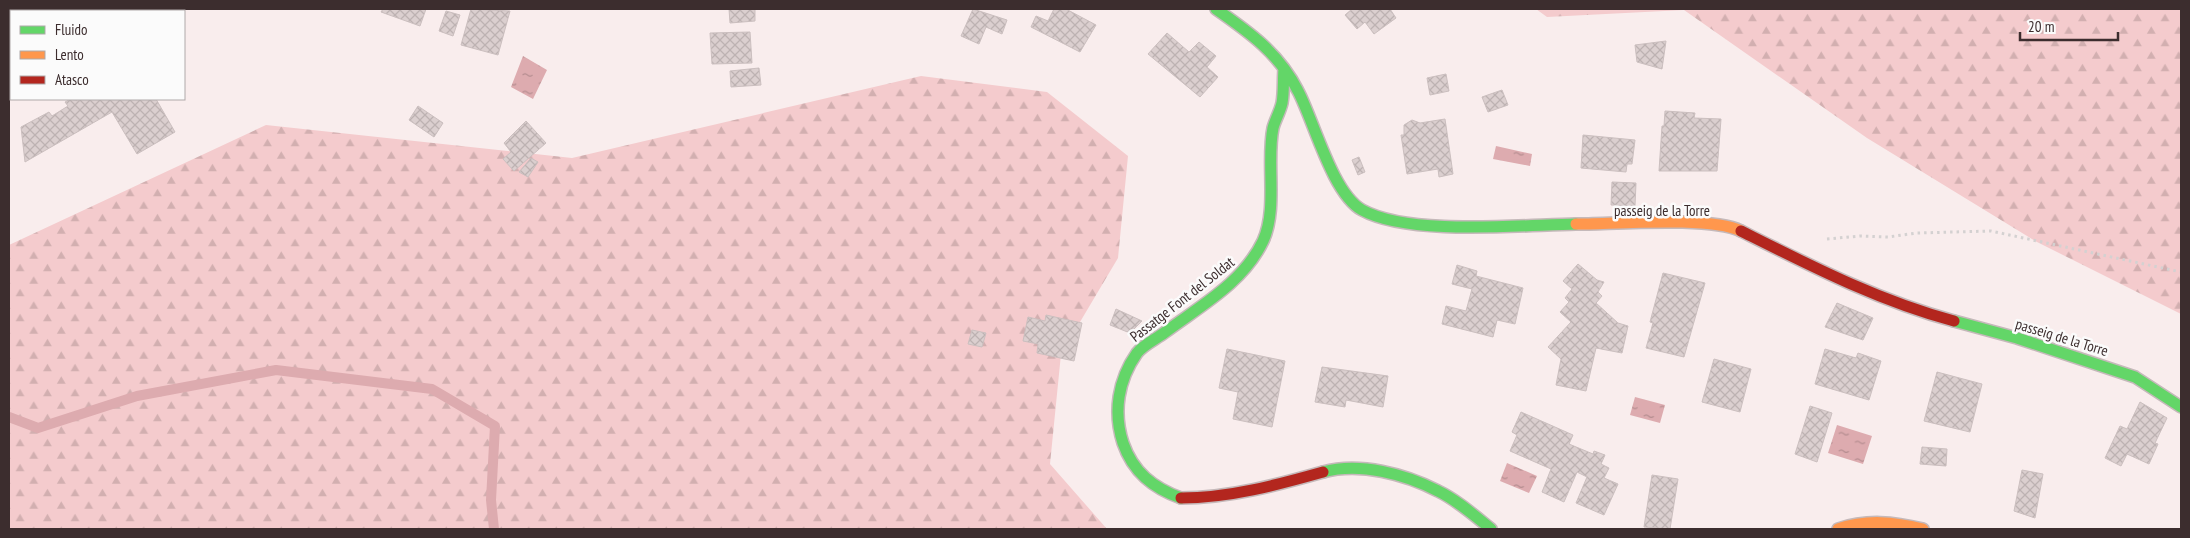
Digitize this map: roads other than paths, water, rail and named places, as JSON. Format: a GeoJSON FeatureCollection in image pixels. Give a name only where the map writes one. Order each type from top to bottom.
{"type":"FeatureCollection","features":[{"type":"Feature","properties":{"kind":"street","name":"passeig de la Torre"},"geometry":{"type":"LineString","coordinates":[[1216,9],[1260,40],[1284,68],[1298,90],[1336,180],[1360,209],[1377,216],[1426,226],[1702,222],[1734,227],[1874,296],[1911,310],[2017,338],[2135,377],[2181,407]]}},
{"type":"Feature","properties":{"kind":"street","name":"Passatge Font del Soldat"},"geometry":{"type":"LineString","coordinates":[[1284,68],[1282,102],[1273,129],[1271,200],[1264,239],[1250,264],[1234,281],[1138,352],[1122,382],[1117,408],[1120,433],[1126,454],[1138,471],[1154,487],[1180,498],[1204,498],[1281,484],[1327,471],[1370,469],[1402,477],[1439,491],[1491,529]]}},
{"type":"Feature","properties":{"kind":"street"},"geometry":{"type":"LineString","coordinates":[[1838,529],[1854,523],[1895,521],[1923,529]]}},
{"type":"Feature","properties":{"kind":"water"},"geometry":{"type":"Polygon","coordinates":[[[523,56],[547,70],[533,99],[511,87],[523,56]]]}},
{"type":"Feature","properties":{"kind":"water"},"geometry":{"type":"Polygon","coordinates":[[[1496,146],[1532,154],[1530,166],[1493,159],[1496,146]]]}},
{"type":"Feature","properties":{"kind":"water"},"geometry":{"type":"Polygon","coordinates":[[[1635,397],[1665,405],[1660,423],[1630,415],[1635,397]]]}},
{"type":"Feature","properties":{"kind":"water"},"geometry":{"type":"Polygon","coordinates":[[[1837,425],[1872,436],[1863,464],[1828,453],[1837,425]]]}},
{"type":"Feature","properties":{"kind":"water"},"geometry":{"type":"Polygon","coordinates":[[[1507,463],[1537,476],[1529,493],[1500,481],[1507,463]]]}},
{"type":"Feature","properties":{"kind":"waterway"},"geometry":{"type":"LineString","coordinates":[[9,417],[38,428],[137,396],[276,370],[432,389],[495,426],[491,500],[494,529]]}}]}
